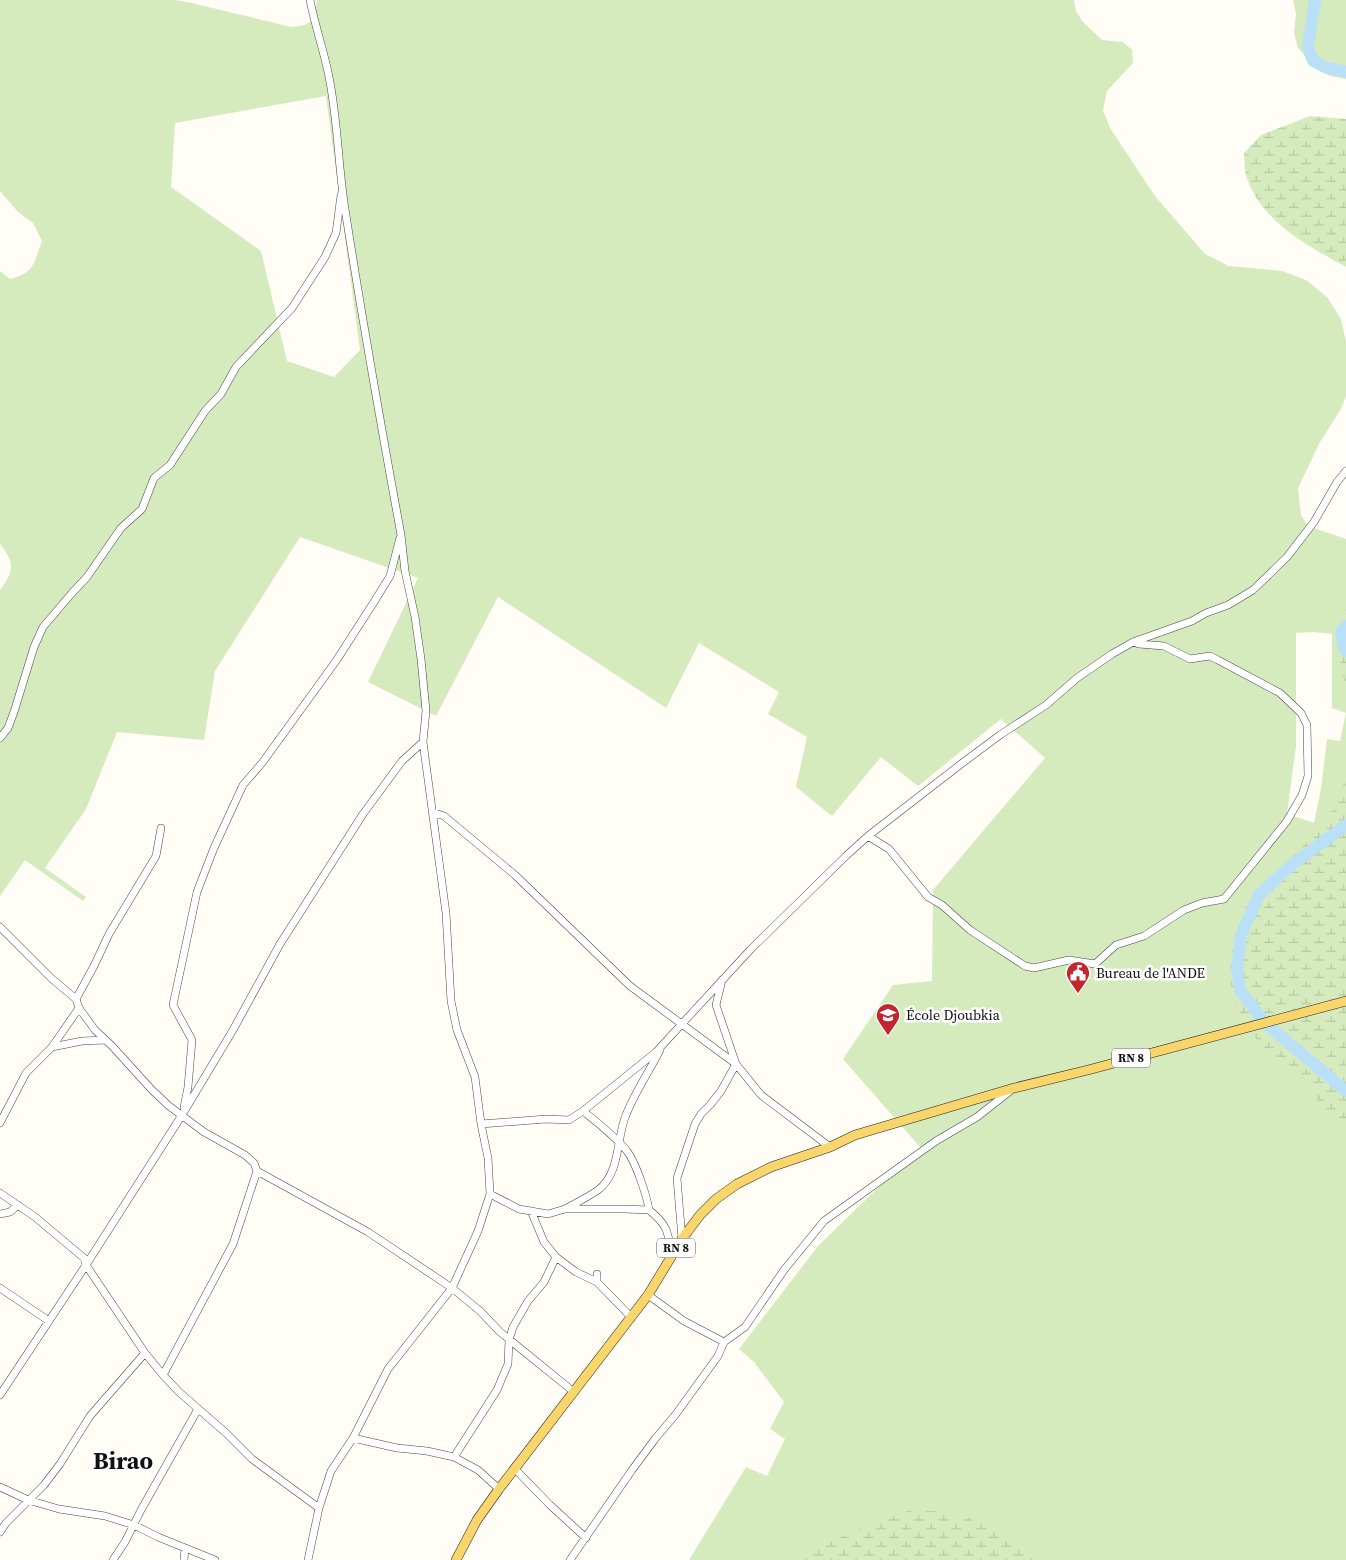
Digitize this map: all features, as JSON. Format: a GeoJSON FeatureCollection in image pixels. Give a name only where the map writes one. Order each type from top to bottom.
{"type":"FeatureCollection","features":[{"type":"Feature","properties":{"kind":"main road","name":"RN 8"},"geometry":{"type":"LineString","coordinates":[[456,1560],[477,1520],[498,1489],[648,1295],[682,1239],[700,1215],[716,1199],[737,1184],[770,1167],[830,1148],[855,1136],[1014,1088],[1346,1001]]}},
{"type":"Feature","properties":{"kind":"street"},"geometry":{"type":"LineString","coordinates":[[308,1560],[319,1508],[331,1471],[353,1438],[388,1370],[452,1288],[478,1231],[490,1194],[488,1158],[481,1124],[475,1077],[457,1030],[451,1001],[446,913],[423,742],[426,711],[415,617],[405,571],[401,534],[358,295],[342,193],[336,115],[329,76],[310,0]]}},
{"type":"Feature","properties":{"kind":"street"},"geometry":{"type":"LineString","coordinates":[[0,738],[8,728],[34,647],[43,627],[88,577],[121,528],[142,509],[154,478],[170,465],[205,411],[221,394],[236,367],[292,308],[325,257],[336,233],[340,196],[342,193]]}},
{"type":"Feature","properties":{"kind":"street"},"geometry":{"type":"LineString","coordinates":[[481,1124],[546,1119],[568,1120],[583,1111],[656,1052],[722,980],[868,836],[984,747],[1046,705],[1077,678],[1112,654],[1133,642],[1192,621],[1228,605],[1253,590],[1287,557],[1314,522],[1337,482],[1346,471]]}},
{"type":"Feature","properties":{"kind":"street"},"geometry":{"type":"LineString","coordinates":[[182,1115],[188,1087],[192,1040],[173,1005],[197,892],[214,848],[243,785],[262,763],[336,661],[374,602],[390,576],[401,534]]}},
{"type":"Feature","properties":{"kind":"street"},"geometry":{"type":"LineString","coordinates":[[868,836],[889,849],[928,897],[942,905],[970,930],[1025,966],[1034,968],[1068,960],[1095,964],[1116,945],[1144,936],[1184,910],[1202,902],[1224,899],[1287,821],[1302,795],[1308,776],[1307,725],[1301,713],[1280,692],[1210,656],[1190,659],[1164,646],[1133,642]]}},
{"type":"Feature","properties":{"kind":"street"},"geometry":{"type":"LineString","coordinates":[[0,1395],[182,1115],[237,1023],[280,944],[363,814],[402,761],[423,742]]}},
{"type":"Feature","properties":{"kind":"street"},"geometry":{"type":"LineString","coordinates":[[432,812],[444,816],[515,875],[630,986],[736,1064],[761,1095],[830,1148]]}},
{"type":"Feature","properties":{"kind":"street"},"geometry":{"type":"LineString","coordinates":[[76,999],[109,934],[156,856],[161,828]]}},
{"type":"Feature","properties":{"kind":"street"},"geometry":{"type":"LineString","coordinates":[[0,926],[51,978],[76,999],[79,1008],[95,1030],[152,1090],[204,1132],[245,1155],[254,1163],[257,1171],[233,1244],[163,1375]]}},
{"type":"Feature","properties":{"kind":"street"},"geometry":{"type":"LineString","coordinates":[[682,1239],[677,1178],[695,1124],[701,1114],[721,1092],[736,1064],[716,1005],[722,980]]}},
{"type":"Feature","properties":{"kind":"street"},"geometry":{"type":"LineString","coordinates":[[0,1123],[26,1072],[52,1047],[79,1008]]}},
{"type":"Feature","properties":{"kind":"street"},"geometry":{"type":"LineString","coordinates":[[52,1047],[82,1041],[105,1040]]}},
{"type":"Feature","properties":{"kind":"street"},"geometry":{"type":"LineString","coordinates":[[490,1194],[519,1209],[548,1214],[565,1209],[600,1189],[612,1171],[624,1118],[664,1043]]}},
{"type":"Feature","properties":{"kind":"street"},"geometry":{"type":"LineString","coordinates":[[570,1560],[632,1470],[718,1356],[724,1342],[745,1327],[784,1270],[824,1221],[936,1141],[977,1117],[1014,1088]]}},
{"type":"Feature","properties":{"kind":"street"},"geometry":{"type":"LineString","coordinates":[[583,1111],[603,1127],[628,1152],[647,1196],[649,1210]]}},
{"type":"Feature","properties":{"kind":"street"},"geometry":{"type":"LineString","coordinates":[[257,1171],[368,1232],[452,1288],[480,1311],[509,1340],[574,1392]]}},
{"type":"Feature","properties":{"kind":"street"},"geometry":{"type":"LineString","coordinates":[[0,1193],[35,1217],[84,1258],[86,1265],[145,1353],[163,1375],[252,1459],[319,1508]]}},
{"type":"Feature","properties":{"kind":"street"},"geometry":{"type":"LineString","coordinates":[[0,1214],[10,1212],[18,1205]]}},
{"type":"Feature","properties":{"kind":"street"},"geometry":{"type":"LineString","coordinates":[[565,1209],[649,1210],[661,1220],[668,1233],[672,1255]]}},
{"type":"Feature","properties":{"kind":"street"},"geometry":{"type":"LineString","coordinates":[[531,1211],[544,1242],[556,1258],[576,1272],[598,1278],[631,1317]]}},
{"type":"Feature","properties":{"kind":"street"},"geometry":{"type":"LineString","coordinates":[[454,1456],[497,1390],[508,1364],[509,1340],[513,1327],[528,1301],[544,1282],[556,1258]]}},
{"type":"Feature","properties":{"kind":"street"},"geometry":{"type":"LineString","coordinates":[[0,1288],[49,1321]]}},
{"type":"Feature","properties":{"kind":"street"},"geometry":{"type":"LineString","coordinates":[[648,1295],[684,1320],[724,1342]]}},
{"type":"Feature","properties":{"kind":"street"},"geometry":{"type":"LineString","coordinates":[[0,1532],[6,1523],[44,1485],[60,1464],[90,1416],[145,1353]]}},
{"type":"Feature","properties":{"kind":"street"},"geometry":{"type":"LineString","coordinates":[[113,1560],[198,1409]]}},
{"type":"Feature","properties":{"kind":"street"},"geometry":{"type":"LineString","coordinates":[[353,1438],[397,1448],[454,1456],[478,1470],[498,1489]]}},
{"type":"Feature","properties":{"kind":"street"},"geometry":{"type":"LineString","coordinates":[[515,1469],[586,1538]]}},
{"type":"Feature","properties":{"kind":"street"},"geometry":{"type":"LineString","coordinates":[[0,1486],[28,1500],[59,1509],[105,1516],[134,1525],[215,1560]]}},
{"type":"Feature","properties":{"kind":"street"},"geometry":{"type":"LineString","coordinates":[[184,1560],[185,1548]]}},
{"type":"Feature","properties":{"kind":"green space"},"geometry":{"type":"Polygon","coordinates":[[[0,0],[175,0],[291,27],[304,25],[311,21],[317,0],[1074,0],[1076,11],[1083,22],[1102,40],[1123,42],[1132,50],[1133,63],[1107,91],[1103,110],[1110,128],[1155,196],[1205,254],[1229,266],[1282,271],[1306,280],[1327,297],[1341,319],[1346,342],[1346,396],[1341,409],[1320,442],[1298,488],[1301,515],[1308,526],[1346,539],[1346,713],[1346,1560],[689,1560],[746,1467],[767,1476],[785,1439],[770,1429],[784,1402],[754,1362],[739,1349],[818,1246],[920,1147],[843,1059],[893,985],[932,981],[933,890],[1045,758],[1001,719],[918,786],[881,757],[832,816],[796,787],[807,737],[768,714],[779,692],[699,643],[666,708],[498,597],[436,716],[368,682],[418,578],[300,537],[215,671],[204,740],[117,732],[86,809],[45,868],[86,897],[83,901],[25,860],[0,896],[0,590],[8,578],[11,567],[8,556],[0,544],[0,271],[10,279],[18,277],[29,270],[35,261],[42,241],[33,223],[18,212],[0,191],[0,0]],[[326,96],[175,123],[171,187],[261,251],[287,361],[334,377],[360,350],[326,96]],[[1296,633],[1296,746],[1287,814],[1314,823],[1321,789],[1327,739],[1340,741],[1346,713],[1332,708],[1332,634],[1296,633]]]}},
{"type":"Feature","properties":{"kind":"green space"},"geometry":{"type":"Polygon","coordinates":[[[1293,0],[1346,0],[1346,79],[1330,76],[1319,71],[1298,48],[1294,33],[1296,14],[1293,0]]]}},
{"type":"Feature","properties":{"kind":"green space"},"geometry":{"type":"Polygon","coordinates":[[[1310,116],[1346,119],[1346,267],[1303,242],[1276,221],[1255,196],[1246,175],[1244,153],[1261,135],[1310,116]]]}},
{"type":"Feature","properties":{"kind":"green space"},"geometry":{"type":"Polygon","coordinates":[[[1346,609],[1346,688],[1335,638],[1346,609]]]}},
{"type":"Feature","properties":{"kind":"green space"},"geometry":{"type":"Polygon","coordinates":[[[1346,779],[1346,1129],[1325,1112],[1308,1083],[1274,1061],[1261,1046],[1236,1005],[1230,974],[1235,935],[1249,900],[1305,844],[1330,815],[1346,779]]]}},
{"type":"Feature","properties":{"kind":"green space"},"geometry":{"type":"Polygon","coordinates":[[[908,1511],[935,1511],[960,1514],[1008,1539],[1036,1560],[797,1560],[851,1532],[908,1511]]]}},
{"type":"Feature","properties":{"kind":"waterway"},"geometry":{"type":"LineString","coordinates":[[1315,0],[1308,47],[1313,61],[1327,68],[1346,72]]}},
{"type":"Feature","properties":{"kind":"waterway"},"geometry":{"type":"LineString","coordinates":[[1346,626],[1341,631],[1346,651]]}},
{"type":"Feature","properties":{"kind":"waterway"},"geometry":{"type":"LineString","coordinates":[[1346,825],[1294,863],[1259,895],[1241,935],[1237,969],[1240,990],[1264,1022],[1346,1091]]}},
{"type":"Feature","properties":{"kind":"place","name":"Bureau de l'ANDE"},"geometry":{"type":"Point","coordinates":[1078,994]}},
{"type":"Feature","properties":{"kind":"place","name":"École Djoubkia"},"geometry":{"type":"Point","coordinates":[888,1036]}},
{"type":"Feature","properties":{"kind":"district","name":"Birao"},"geometry":{"type":"Point","coordinates":[123,1461]}}]}
